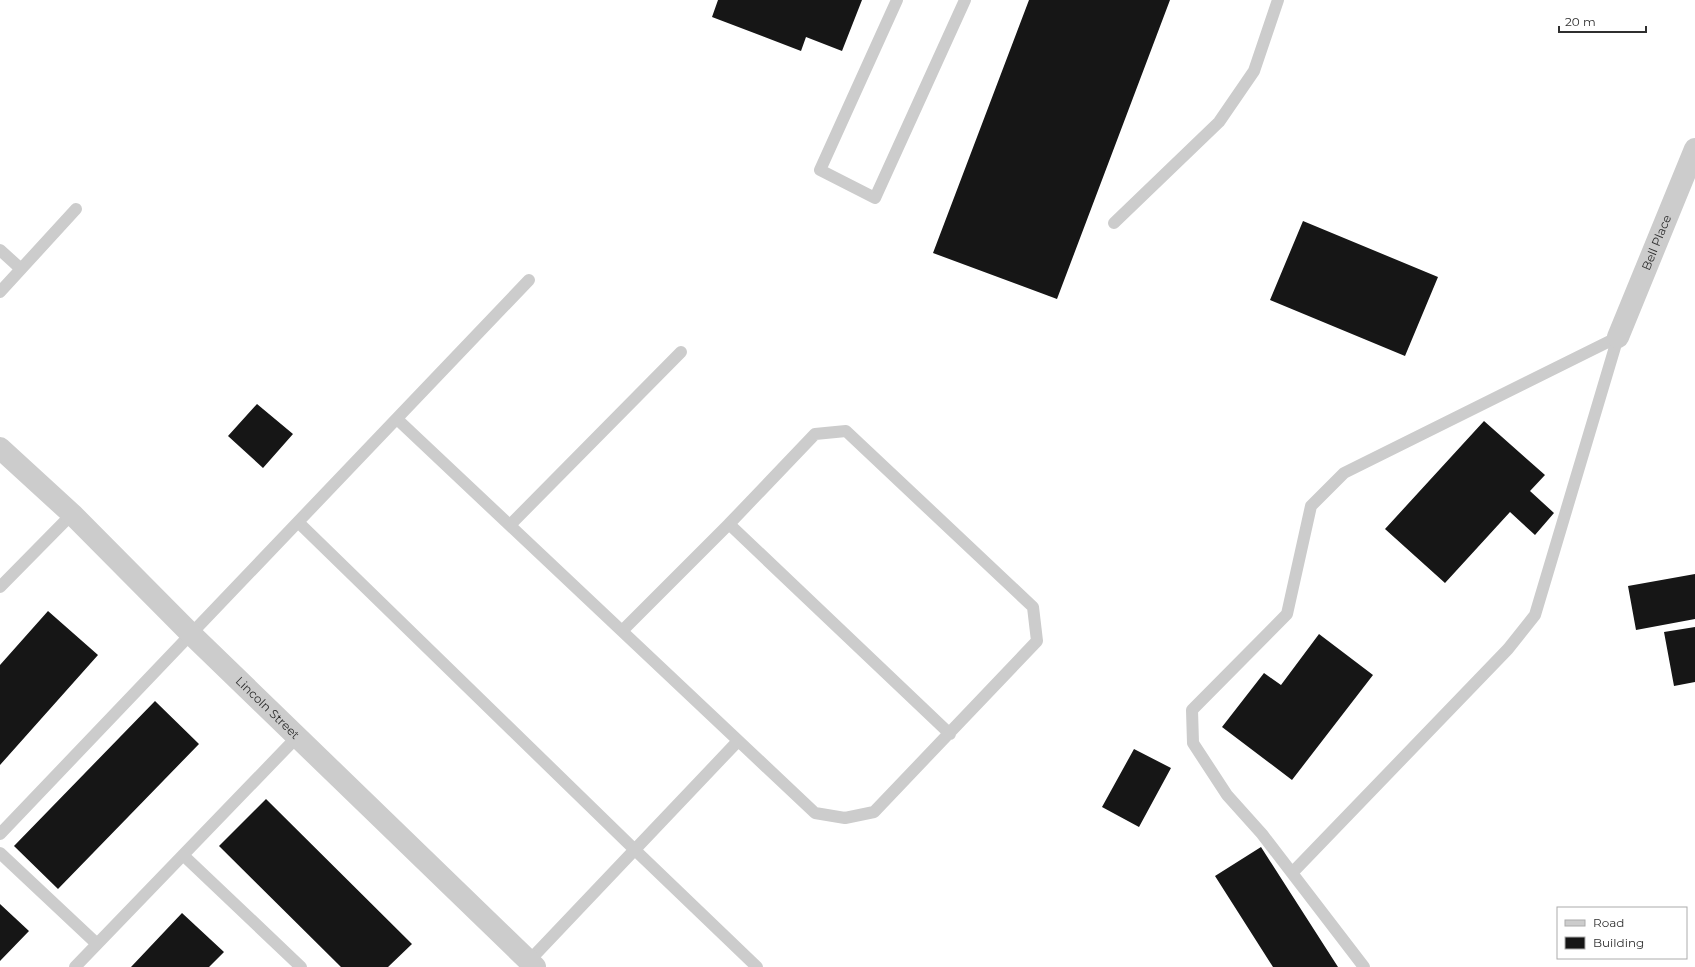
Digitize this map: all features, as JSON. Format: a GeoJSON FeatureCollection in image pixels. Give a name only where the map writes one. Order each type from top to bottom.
{"type":"FeatureCollection","features":[{"type":"Feature","properties":{"kind":"street","name":"Bell Place"},"geometry":{"type":"LineString","coordinates":[[1618,337],[1690,176],[1695,149]]}},
{"type":"Feature","properties":{"kind":"street","name":"Lincoln Street"},"geometry":{"type":"LineString","coordinates":[[0,448],[72,514],[191,634],[532,964]]}},
{"type":"Feature","properties":{"kind":"lane"},"geometry":{"type":"LineString","coordinates":[[897,0],[820,170],[875,198],[965,0]]}},
{"type":"Feature","properties":{"kind":"lane"},"geometry":{"type":"LineString","coordinates":[[1114,223],[1219,122],[1254,71],[1278,0]]}},
{"type":"Feature","properties":{"kind":"lane"},"geometry":{"type":"LineString","coordinates":[[0,292],[76,209]]}},
{"type":"Feature","properties":{"kind":"lane"},"geometry":{"type":"LineString","coordinates":[[0,250],[20,270]]}},
{"type":"Feature","properties":{"kind":"lane"},"geometry":{"type":"LineString","coordinates":[[0,834],[529,280]]}},
{"type":"Feature","properties":{"kind":"lane"},"geometry":{"type":"LineString","coordinates":[[1364,967],[1262,834],[1227,795],[1193,743],[1192,710],[1287,614],[1311,506],[1344,473],[1618,337]]}},
{"type":"Feature","properties":{"kind":"lane"},"geometry":{"type":"LineString","coordinates":[[1292,873],[1508,649],[1535,615],[1618,337]]}},
{"type":"Feature","properties":{"kind":"lane"},"geometry":{"type":"LineString","coordinates":[[510,525],[681,352]]}},
{"type":"Feature","properties":{"kind":"lane"},"geometry":{"type":"LineString","coordinates":[[397,419],[815,813],[845,818],[874,812],[1037,642],[1033,607],[846,431],[815,434],[729,524],[622,631]]}},
{"type":"Feature","properties":{"kind":"lane"},"geometry":{"type":"LineString","coordinates":[[0,587],[72,514]]}},
{"type":"Feature","properties":{"kind":"lane"},"geometry":{"type":"LineString","coordinates":[[298,522],[757,967]]}},
{"type":"Feature","properties":{"kind":"lane"},"geometry":{"type":"LineString","coordinates":[[729,524],[950,734]]}},
{"type":"Feature","properties":{"kind":"lane"},"geometry":{"type":"LineString","coordinates":[[75,967],[297,736]]}},
{"type":"Feature","properties":{"kind":"lane"},"geometry":{"type":"LineString","coordinates":[[532,964],[635,850],[738,741]]}},
{"type":"Feature","properties":{"kind":"lane"},"geometry":{"type":"LineString","coordinates":[[0,853],[97,944]]}},
{"type":"Feature","properties":{"kind":"lane"},"geometry":{"type":"LineString","coordinates":[[183,855],[294,965]]}},
{"type":"Feature","properties":{"kind":"building"},"geometry":{"type":"Polygon","coordinates":[[[718,0],[862,0],[842,51],[806,37],[801,51],[712,17],[718,0]]]}},
{"type":"Feature","properties":{"kind":"building"},"geometry":{"type":"Polygon","coordinates":[[[1029,0],[1170,0],[1057,299],[933,253],[1029,0]]]}},
{"type":"Feature","properties":{"kind":"building"},"geometry":{"type":"Polygon","coordinates":[[[1303,221],[1438,277],[1405,356],[1270,300],[1303,221]]]}},
{"type":"Feature","properties":{"kind":"building"},"geometry":{"type":"Polygon","coordinates":[[[257,404],[293,434],[263,468],[228,436],[257,404]]]}},
{"type":"Feature","properties":{"kind":"building"},"geometry":{"type":"Polygon","coordinates":[[[1484,421],[1545,475],[1530,491],[1554,513],[1535,535],[1510,512],[1445,583],[1385,529],[1484,421]]]}},
{"type":"Feature","properties":{"kind":"building"},"geometry":{"type":"Polygon","coordinates":[[[1695,574],[1695,619],[1636,630],[1628,586],[1695,574]]]}},
{"type":"Feature","properties":{"kind":"building"},"geometry":{"type":"Polygon","coordinates":[[[48,611],[98,655],[0,765],[0,665],[48,611]]]}},
{"type":"Feature","properties":{"kind":"building"},"geometry":{"type":"Polygon","coordinates":[[[1695,627],[1695,682],[1674,686],[1664,632],[1695,627]]]}},
{"type":"Feature","properties":{"kind":"building"},"geometry":{"type":"Polygon","coordinates":[[[1319,634],[1373,675],[1292,780],[1222,727],[1264,673],[1281,685],[1319,634]]]}},
{"type":"Feature","properties":{"kind":"building"},"geometry":{"type":"Polygon","coordinates":[[[155,701],[199,744],[58,889],[14,846],[155,701]]]}},
{"type":"Feature","properties":{"kind":"building"},"geometry":{"type":"Polygon","coordinates":[[[1134,749],[1171,768],[1139,827],[1102,807],[1134,749]]]}},
{"type":"Feature","properties":{"kind":"building"},"geometry":{"type":"Polygon","coordinates":[[[266,799],[412,944],[388,967],[341,967],[219,846],[266,799]]]}},
{"type":"Feature","properties":{"kind":"building"},"geometry":{"type":"Polygon","coordinates":[[[1261,847],[1338,967],[1273,967],[1215,876],[1261,847]]]}},
{"type":"Feature","properties":{"kind":"building"},"geometry":{"type":"Polygon","coordinates":[[[0,904],[29,931],[0,961],[0,904]]]}},
{"type":"Feature","properties":{"kind":"building"},"geometry":{"type":"Polygon","coordinates":[[[182,913],[224,952],[209,967],[131,967],[182,913]]]}}]}
